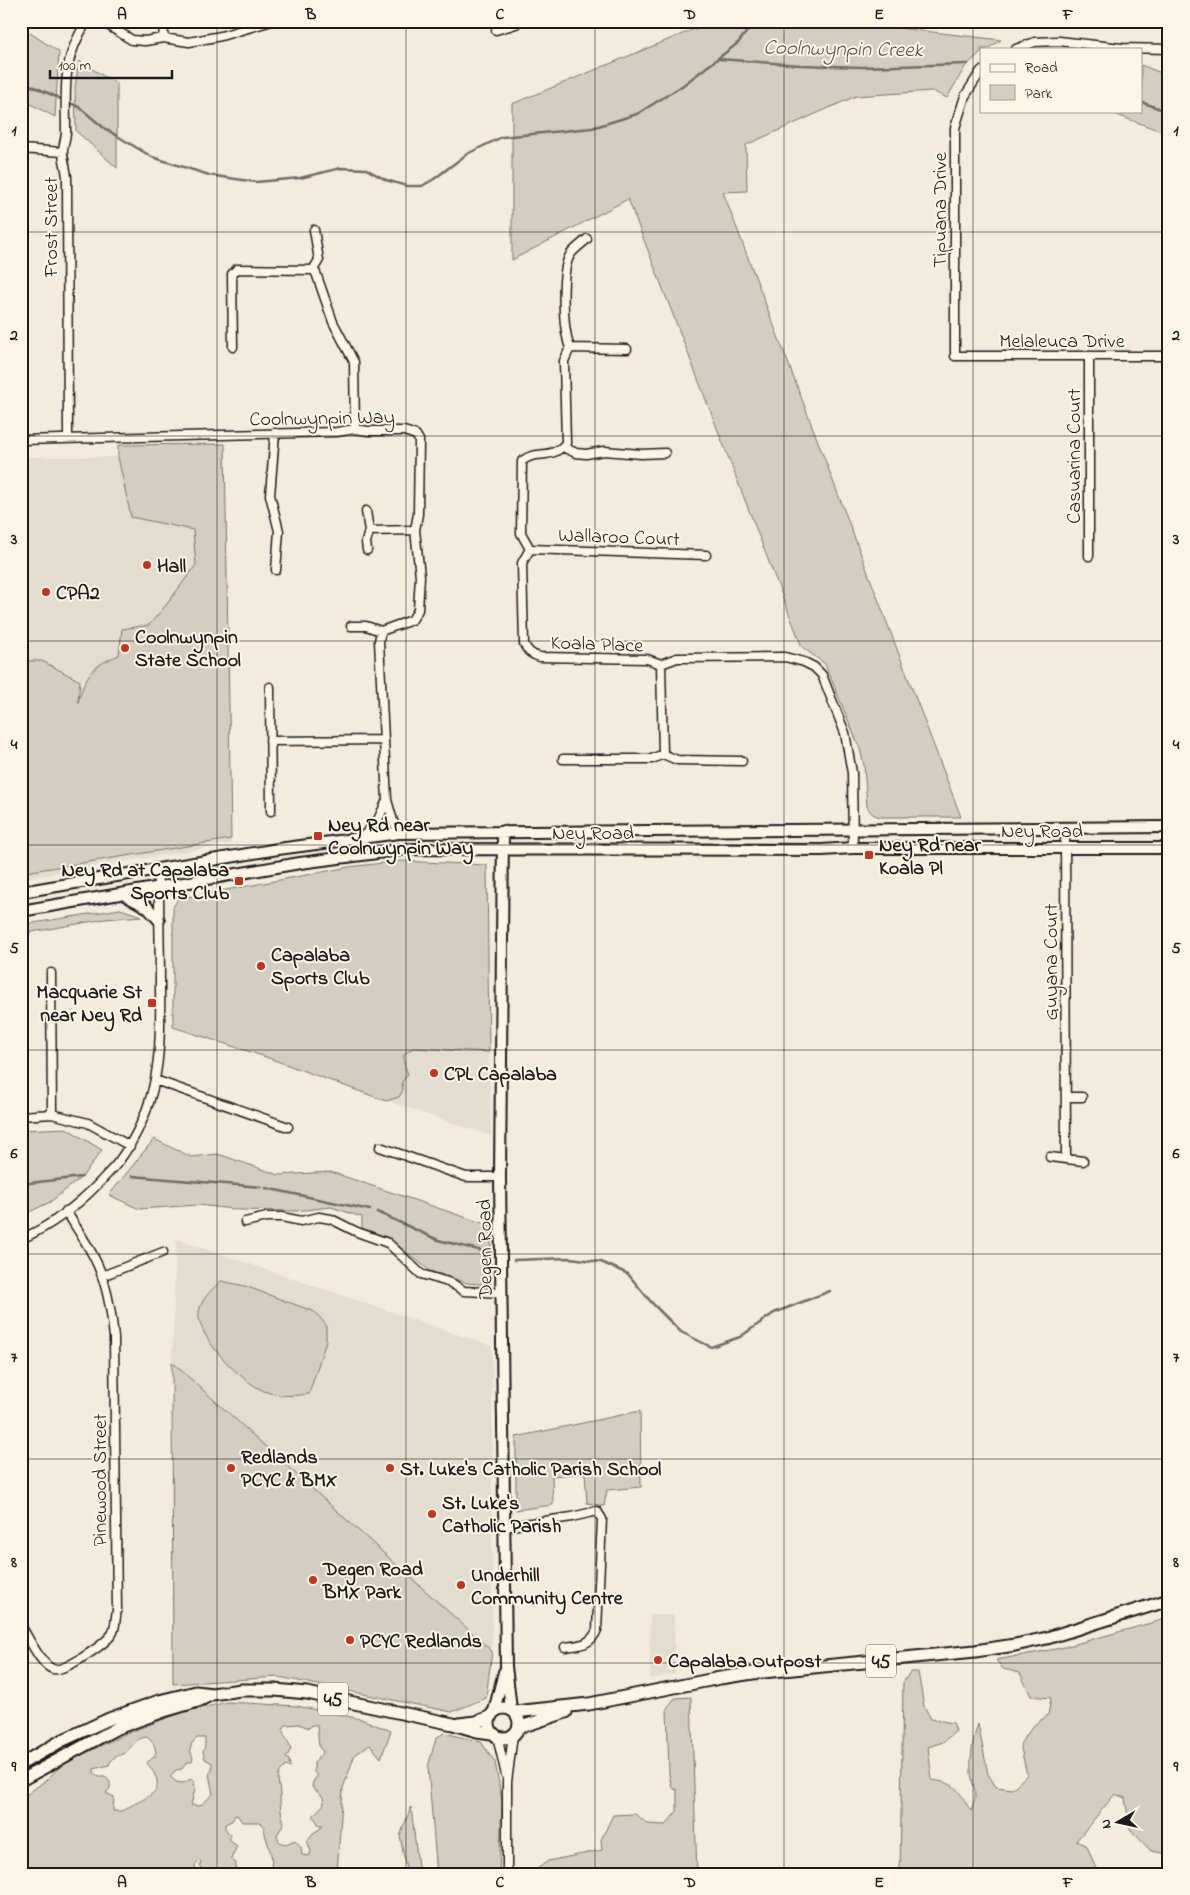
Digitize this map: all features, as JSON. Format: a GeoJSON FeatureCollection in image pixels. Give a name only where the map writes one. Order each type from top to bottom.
{"type":"FeatureCollection","features":[{"type":"Feature","properties":{"kind":"main road","name":"Ney Road"},"geometry":{"type":"LineString","coordinates":[[21,892],[362,837],[399,833],[1169,827]]}},
{"type":"Feature","properties":{"kind":"main road","name":"Degen Road"},"geometry":{"type":"LineString","coordinates":[[503,831],[500,1177],[506,1666],[513,1711]]}},
{"type":"Feature","properties":{"kind":"main road","name":"Ney Road"},"geometry":{"type":"LineString","coordinates":[[21,911],[300,863],[408,849],[822,850],[853,848],[1169,848]]}},
{"type":"Feature","properties":{"kind":"main road"},"geometry":{"type":"LineString","coordinates":[[122,894],[147,906],[159,920]]}},
{"type":"Feature","properties":{"kind":"main road","name":"45"},"geometry":{"type":"LineString","coordinates":[[452,1724],[476,1722],[502,1707],[513,1711],[589,1704],[737,1676],[975,1651],[1015,1645],[1046,1638],[1169,1600]]}},
{"type":"Feature","properties":{"kind":"main road","name":"Degen Road"},"geometry":{"type":"LineString","coordinates":[[492,1714],[506,1666]]}},
{"type":"Feature","properties":{"kind":"main road","name":"45"},"geometry":{"type":"LineString","coordinates":[[24,1761],[89,1728],[133,1710],[159,1701],[196,1692],[212,1694],[242,1690],[275,1690],[307,1693],[452,1724],[505,1738],[516,1731],[589,1704]]}},
{"type":"Feature","properties":{"kind":"main road","name":"45"},"geometry":{"type":"LineString","coordinates":[[21,1780],[117,1728],[198,1701],[212,1694]]}},
{"type":"Feature","properties":{"kind":"main road"},"geometry":{"type":"LineString","coordinates":[[513,1711],[519,1719],[516,1731]]}},
{"type":"Feature","properties":{"kind":"main road"},"geometry":{"type":"LineString","coordinates":[[492,1714],[489,1725],[494,1735]]}},
{"type":"Feature","properties":{"kind":"street","name":"Frost Street"},"geometry":{"type":"LineString","coordinates":[[68,439],[67,177],[62,152],[66,141],[66,74],[74,45],[87,21]]}},
{"type":"Feature","properties":{"kind":"street"},"geometry":{"type":"LineString","coordinates":[[101,21],[132,40],[145,41],[163,38],[189,42],[221,36],[272,21]]}},
{"type":"Feature","properties":{"kind":"street"},"geometry":{"type":"LineString","coordinates":[[163,38],[165,21]]}},
{"type":"Feature","properties":{"kind":"street"},"geometry":{"type":"LineString","coordinates":[[496,30],[504,24],[516,24]]}},
{"type":"Feature","properties":{"kind":"street"},"geometry":{"type":"LineString","coordinates":[[1019,48],[1035,42],[1059,40],[1122,48]]}},
{"type":"Feature","properties":{"kind":"street"},"geometry":{"type":"LineString","coordinates":[[1142,48],[1169,49]]}},
{"type":"Feature","properties":{"kind":"street","name":"Tipuana Drive"},"geometry":{"type":"LineString","coordinates":[[955,356],[955,128],[965,96],[980,73]]}},
{"type":"Feature","properties":{"kind":"street"},"geometry":{"type":"LineString","coordinates":[[21,150],[62,152]]}},
{"type":"Feature","properties":{"kind":"street"},"geometry":{"type":"LineString","coordinates":[[313,270],[319,260],[314,230]]}},
{"type":"Feature","properties":{"kind":"street"},"geometry":{"type":"LineString","coordinates":[[530,549],[521,534],[522,461],[529,455],[551,454],[560,451],[566,443],[564,361],[570,348],[566,337],[565,268],[571,254],[587,239]]}},
{"type":"Feature","properties":{"kind":"street"},"geometry":{"type":"LineString","coordinates":[[233,347],[232,274],[237,269],[313,270]]}},
{"type":"Feature","properties":{"kind":"street"},"geometry":{"type":"LineString","coordinates":[[313,270],[316,273],[334,322],[354,362],[355,429]]}},
{"type":"Feature","properties":{"kind":"street"},"geometry":{"type":"LineString","coordinates":[[570,348],[627,349]]}},
{"type":"Feature","properties":{"kind":"street","name":"Melaleuca Drive"},"geometry":{"type":"LineString","coordinates":[[955,356],[1169,356]]}},
{"type":"Feature","properties":{"kind":"street","name":"Casuarina Court"},"geometry":{"type":"LineString","coordinates":[[1089,356],[1089,556]]}},
{"type":"Feature","properties":{"kind":"street","name":"Coolnwynpin Way"},"geometry":{"type":"LineString","coordinates":[[21,440],[337,432],[355,429],[368,432],[404,431],[416,435],[418,440],[418,514],[415,530],[420,576],[418,610],[412,620],[381,631]]}},
{"type":"Feature","properties":{"kind":"street"},"geometry":{"type":"LineString","coordinates":[[275,433],[270,495],[279,531],[276,570]]}},
{"type":"Feature","properties":{"kind":"street"},"geometry":{"type":"LineString","coordinates":[[563,447],[576,453],[586,454],[604,451],[633,454],[665,453]]}},
{"type":"Feature","properties":{"kind":"street"},"geometry":{"type":"LineString","coordinates":[[366,511],[369,531],[366,542],[367,550]]}},
{"type":"Feature","properties":{"kind":"street"},"geometry":{"type":"LineString","coordinates":[[369,531],[415,530]]}},
{"type":"Feature","properties":{"kind":"street","name":"Wallaroo Court"},"geometry":{"type":"LineString","coordinates":[[530,549],[706,555]]}},
{"type":"Feature","properties":{"kind":"street","name":"Koala Place"},"geometry":{"type":"LineString","coordinates":[[530,549],[522,563],[524,644],[532,655],[540,657],[647,659],[661,664],[677,658],[784,657],[814,667],[822,676],[845,733],[850,753],[853,848]]}},
{"type":"Feature","properties":{"kind":"street"},"geometry":{"type":"LineString","coordinates":[[351,626],[366,626],[381,631],[379,641],[387,800],[393,821],[399,833]]}},
{"type":"Feature","properties":{"kind":"street"},"geometry":{"type":"LineString","coordinates":[[661,664],[663,754]]}},
{"type":"Feature","properties":{"kind":"street"},"geometry":{"type":"LineString","coordinates":[[270,687],[271,811]]}},
{"type":"Feature","properties":{"kind":"street"},"geometry":{"type":"LineString","coordinates":[[270,741],[383,740]]}},
{"type":"Feature","properties":{"kind":"street"},"geometry":{"type":"LineString","coordinates":[[563,759],[652,758],[663,754],[676,760],[742,761]]}},
{"type":"Feature","properties":{"kind":"street"},"geometry":{"type":"LineString","coordinates":[[362,837],[377,822],[387,800]]}},
{"type":"Feature","properties":{"kind":"street","name":"Guyana Court"},"geometry":{"type":"LineString","coordinates":[[1065,828],[1066,1158]]}},
{"type":"Feature","properties":{"kind":"street"},"geometry":{"type":"LineString","coordinates":[[21,1239],[45,1226],[88,1195],[118,1163],[130,1146],[144,1116],[156,1080],[160,1044],[159,888],[156,871]]}},
{"type":"Feature","properties":{"kind":"street"},"geometry":{"type":"LineString","coordinates":[[51,972],[52,1114]]}},
{"type":"Feature","properties":{"kind":"street"},"geometry":{"type":"LineString","coordinates":[[156,1080],[288,1127]]}},
{"type":"Feature","properties":{"kind":"street"},"geometry":{"type":"LineString","coordinates":[[1067,1097],[1082,1097]]}},
{"type":"Feature","properties":{"kind":"street"},"geometry":{"type":"LineString","coordinates":[[21,1116],[52,1114],[88,1123],[130,1146]]}},
{"type":"Feature","properties":{"kind":"street"},"geometry":{"type":"LineString","coordinates":[[380,1147],[466,1177],[500,1177]]}},
{"type":"Feature","properties":{"kind":"street"},"geometry":{"type":"LineString","coordinates":[[1050,1158],[1083,1160]]}},
{"type":"Feature","properties":{"kind":"street","name":"Pinewood Street"},"geometry":{"type":"LineString","coordinates":[[21,1626],[44,1664],[53,1669],[63,1668],[104,1644],[113,1632],[117,1611],[114,1338],[110,1306],[102,1276],[86,1244],[66,1211]]}},
{"type":"Feature","properties":{"kind":"street"},"geometry":{"type":"LineString","coordinates":[[245,1222],[267,1217],[282,1217],[301,1221],[318,1217],[331,1219],[358,1232],[388,1243],[420,1274],[451,1282],[464,1291],[502,1293]]}},
{"type":"Feature","properties":{"kind":"street"},"geometry":{"type":"LineString","coordinates":[[102,1276],[163,1252]]}},
{"type":"Feature","properties":{"kind":"street"},"geometry":{"type":"LineString","coordinates":[[504,1526],[572,1517],[591,1512],[600,1514],[602,1519],[597,1630],[594,1638],[588,1643],[565,1647]]}},
{"type":"Feature","properties":{"kind":"street"},"geometry":{"type":"LineString","coordinates":[[507,1874],[507,1782],[516,1731]]}},
{"type":"Feature","properties":{"kind":"street"},"geometry":{"type":"LineString","coordinates":[[494,1735],[507,1782]]}},
{"type":"Feature","properties":{"kind":"shaded area","name":"Coolnwynpin State School"},"geometry":{"type":"Polygon","coordinates":[[[225,444],[231,844],[21,879],[21,457],[118,457],[118,445],[225,444]]]}},
{"type":"Feature","properties":{"kind":"shaded area"},"geometry":{"type":"Polygon","coordinates":[[[347,1025],[489,1052],[491,1136],[346,1087],[347,1025]]]}},
{"type":"Feature","properties":{"kind":"shaded area","name":"St. Luke's Catholic Parish School"},"geometry":{"type":"Polygon","coordinates":[[[176,1239],[492,1346],[492,1651],[172,1362],[176,1239]]]}},
{"type":"Feature","properties":{"kind":"shaded area"},"geometry":{"type":"Polygon","coordinates":[[[650,1615],[674,1615],[675,1674],[650,1679],[650,1615]]]}},
{"type":"Feature","properties":{"kind":"green space"},"geometry":{"type":"Polygon","coordinates":[[[714,21],[871,21],[873,25],[1001,40],[989,48],[980,48],[980,53],[965,67],[947,98],[932,91],[856,96],[746,145],[747,191],[723,192],[961,817],[882,817],[873,814],[868,809],[864,765],[860,749],[825,664],[802,647],[628,199],[512,260],[512,104],[714,21]]]}},
{"type":"Feature","properties":{"kind":"green space"},"geometry":{"type":"Polygon","coordinates":[[[21,27],[59,52],[55,117],[21,99],[21,27]]]}},
{"type":"Feature","properties":{"kind":"green space"},"geometry":{"type":"Polygon","coordinates":[[[79,61],[117,84],[117,168],[76,131],[75,87],[79,61]]]}},
{"type":"Feature","properties":{"kind":"green space"},"geometry":{"type":"Polygon","coordinates":[[[1142,65],[1169,76],[1169,134],[1109,112],[1142,112],[1142,65]]]}},
{"type":"Feature","properties":{"kind":"green space","name":"Coolnwynpin State School"},"geometry":{"type":"Polygon","coordinates":[[[225,444],[231,839],[26,872],[21,841],[21,661],[42,661],[80,681],[78,702],[84,684],[91,672],[102,663],[119,655],[122,629],[149,625],[196,565],[193,530],[131,517],[118,457],[118,445],[225,444]]]}},
{"type":"Feature","properties":{"kind":"green space"},"geometry":{"type":"Polygon","coordinates":[[[400,861],[487,865],[489,1052],[413,1048],[404,1054],[404,1064],[408,1074],[402,1082],[403,1090],[399,1097],[386,1101],[266,1057],[173,1027],[173,907],[178,899],[349,867],[400,861]]]}},
{"type":"Feature","properties":{"kind":"green space"},"geometry":{"type":"Polygon","coordinates":[[[120,909],[142,916],[105,919],[21,934],[21,925],[120,909]]]}},
{"type":"Feature","properties":{"kind":"green space"},"geometry":{"type":"Polygon","coordinates":[[[66,1128],[102,1150],[82,1177],[50,1202],[21,1216],[21,1130],[66,1128]]]}},
{"type":"Feature","properties":{"kind":"green space"},"geometry":{"type":"Polygon","coordinates":[[[154,1139],[191,1157],[218,1154],[279,1175],[331,1172],[491,1226],[491,1285],[467,1283],[430,1271],[389,1238],[362,1228],[362,1217],[331,1207],[296,1211],[242,1210],[198,1205],[139,1209],[109,1195],[154,1139]]]}},
{"type":"Feature","properties":{"kind":"green space"},"geometry":{"type":"Polygon","coordinates":[[[221,1281],[245,1286],[315,1312],[326,1325],[326,1341],[309,1394],[286,1395],[264,1391],[234,1370],[215,1349],[202,1328],[199,1312],[202,1302],[221,1281]]]}},
{"type":"Feature","properties":{"kind":"green space","name":"Redlands PCYC & BMX"},"geometry":{"type":"Polygon","coordinates":[[[172,1362],[492,1651],[486,1698],[452,1712],[279,1677],[173,1684],[172,1362]]]}},
{"type":"Feature","properties":{"kind":"green space"},"geometry":{"type":"Polygon","coordinates":[[[640,1411],[641,1487],[607,1490],[604,1506],[587,1503],[585,1473],[552,1476],[553,1505],[516,1510],[516,1437],[640,1411]]]}},
{"type":"Feature","properties":{"kind":"green space"},"geometry":{"type":"Polygon","coordinates":[[[1169,1618],[1169,1854],[1151,1851],[1130,1829],[1125,1798],[1115,1794],[1076,1841],[1087,1846],[1098,1874],[900,1874],[903,1683],[910,1672],[918,1672],[924,1706],[931,1719],[953,1723],[956,1731],[943,1742],[928,1747],[932,1780],[948,1784],[957,1789],[971,1811],[975,1794],[971,1772],[971,1754],[978,1724],[988,1774],[996,1787],[1012,1789],[1027,1775],[1020,1744],[1034,1725],[1048,1715],[1051,1698],[1031,1696],[1020,1673],[1003,1669],[996,1660],[1061,1648],[1169,1618]]]}},
{"type":"Feature","properties":{"kind":"green space"},"geometry":{"type":"Polygon","coordinates":[[[691,1697],[697,1874],[530,1874],[548,1861],[602,1850],[601,1840],[613,1815],[635,1814],[648,1824],[666,1825],[677,1811],[677,1790],[672,1788],[669,1774],[667,1708],[675,1698],[691,1697]]]}},
{"type":"Feature","properties":{"kind":"green space"},"geometry":{"type":"Polygon","coordinates":[[[228,1702],[297,1706],[361,1719],[391,1731],[381,1758],[370,1745],[355,1754],[343,1788],[337,1874],[267,1874],[272,1863],[264,1826],[260,1822],[242,1822],[235,1815],[232,1821],[225,1824],[225,1828],[230,1835],[230,1841],[237,1846],[231,1859],[236,1863],[235,1870],[238,1874],[205,1874],[200,1866],[201,1861],[197,1862],[195,1866],[196,1871],[188,1874],[21,1874],[21,1799],[63,1764],[127,1733],[183,1712],[228,1702]],[[299,1724],[286,1725],[283,1729],[291,1749],[286,1758],[289,1760],[290,1768],[286,1766],[278,1776],[284,1823],[277,1835],[279,1842],[286,1844],[295,1840],[301,1847],[302,1855],[309,1856],[311,1851],[307,1841],[323,1825],[319,1825],[313,1816],[324,1804],[323,1797],[312,1787],[317,1776],[314,1772],[314,1763],[323,1752],[319,1747],[317,1725],[312,1725],[309,1728],[299,1724]],[[147,1737],[140,1739],[127,1751],[115,1757],[109,1765],[94,1769],[94,1773],[99,1777],[105,1777],[110,1782],[110,1788],[106,1793],[114,1797],[113,1811],[122,1811],[146,1798],[156,1788],[157,1782],[147,1763],[154,1757],[156,1751],[153,1743],[147,1737]],[[197,1738],[192,1743],[190,1750],[193,1758],[192,1762],[187,1762],[182,1769],[176,1770],[170,1776],[176,1782],[183,1783],[191,1779],[194,1781],[195,1789],[191,1805],[200,1806],[213,1794],[209,1774],[212,1770],[212,1763],[205,1759],[203,1752],[205,1738],[197,1738]]]}},
{"type":"Feature","properties":{"kind":"green space"},"geometry":{"type":"Polygon","coordinates":[[[444,1733],[481,1742],[495,1762],[502,1801],[499,1874],[437,1874],[428,1767],[436,1738],[444,1733]]]}},
{"type":"Feature","properties":{"kind":"green space"},"geometry":{"type":"Polygon","coordinates":[[[411,1807],[419,1874],[403,1874],[406,1868],[400,1836],[411,1807]]]}},
{"type":"Feature","properties":{"kind":"waterway","name":"Coolnwynpin Creek"},"geometry":{"type":"LineString","coordinates":[[21,81],[79,107],[104,128],[152,157],[209,175],[256,182],[300,178],[341,168],[366,169],[386,180],[407,186],[422,186],[467,154],[502,137],[592,128],[637,114],[682,86],[738,43],[755,21]]}},
{"type":"Feature","properties":{"kind":"waterway","name":"Coolnwynpin Creek"},"geometry":{"type":"LineString","coordinates":[[719,59],[862,67],[968,64]]}},
{"type":"Feature","properties":{"kind":"waterway","name":"Coolnwynpin Creek"},"geometry":{"type":"LineString","coordinates":[[1142,102],[1169,112]]}},
{"type":"Feature","properties":{"kind":"waterway","name":"Coolnwynpin Creek"},"geometry":{"type":"LineString","coordinates":[[132,1176],[261,1187]]}},
{"type":"Feature","properties":{"kind":"waterway","name":"Coolnwynpin Creek"},"geometry":{"type":"LineString","coordinates":[[21,1184],[82,1177]]}},
{"type":"Feature","properties":{"kind":"waterway","name":"Coolnwynpin Creek"},"geometry":{"type":"LineString","coordinates":[[266,1188],[370,1210]]}},
{"type":"Feature","properties":{"kind":"waterway","name":"Coolnwynpin Creek"},"geometry":{"type":"LineString","coordinates":[[377,1212],[438,1240],[491,1253]]}},
{"type":"Feature","properties":{"kind":"waterway","name":"Coolnwynpin Creek"},"geometry":{"type":"LineString","coordinates":[[514,1260],[570,1258],[601,1262],[628,1274],[651,1302],[681,1332],[711,1347],[740,1337],[774,1313],[830,1291]]}},
{"type":"Feature","properties":{"kind":"place","name":"Hall"},"geometry":{"type":"Point","coordinates":[147,565]}},
{"type":"Feature","properties":{"kind":"place","name":"CPA2"},"geometry":{"type":"Point","coordinates":[46,592]}},
{"type":"Feature","properties":{"kind":"place","name":"Coolnwynpin State School"},"geometry":{"type":"Point","coordinates":[125,648]}},
{"type":"Feature","properties":{"kind":"place","name":"Ney Rd near Coolnwynpin Way"},"geometry":{"type":"Point","coordinates":[318,836]}},
{"type":"Feature","properties":{"kind":"place","name":"Ney Rd near Koala Pl"},"geometry":{"type":"Point","coordinates":[869,855]}},
{"type":"Feature","properties":{"kind":"place","name":"Ney Rd at Capalaba Sports Club"},"geometry":{"type":"Point","coordinates":[239,881]}},
{"type":"Feature","properties":{"kind":"place","name":"Capalaba Sports Club"},"geometry":{"type":"Point","coordinates":[261,966]}},
{"type":"Feature","properties":{"kind":"place","name":"Macquarie St near Ney Rd"},"geometry":{"type":"Point","coordinates":[152,1003]}},
{"type":"Feature","properties":{"kind":"place","name":"CPL Capalaba"},"geometry":{"type":"Point","coordinates":[434,1073]}},
{"type":"Feature","properties":{"kind":"place","name":"Redlands PCYC & BMX"},"geometry":{"type":"Point","coordinates":[231,1468]}},
{"type":"Feature","properties":{"kind":"place","name":"St. Luke's Catholic Parish School"},"geometry":{"type":"Point","coordinates":[390,1468]}},
{"type":"Feature","properties":{"kind":"place","name":"St. Luke's Catholic Parish"},"geometry":{"type":"Point","coordinates":[432,1514]}},
{"type":"Feature","properties":{"kind":"place","name":"Degen Road BMX Park"},"geometry":{"type":"Point","coordinates":[313,1580]}},
{"type":"Feature","properties":{"kind":"place","name":"Underhill Community Centre"},"geometry":{"type":"Point","coordinates":[461,1585]}},
{"type":"Feature","properties":{"kind":"place","name":"PCYC Redlands"},"geometry":{"type":"Point","coordinates":[350,1640]}},
{"type":"Feature","properties":{"kind":"place","name":"Capalaba Outpost"},"geometry":{"type":"Point","coordinates":[658,1660]}}]}
